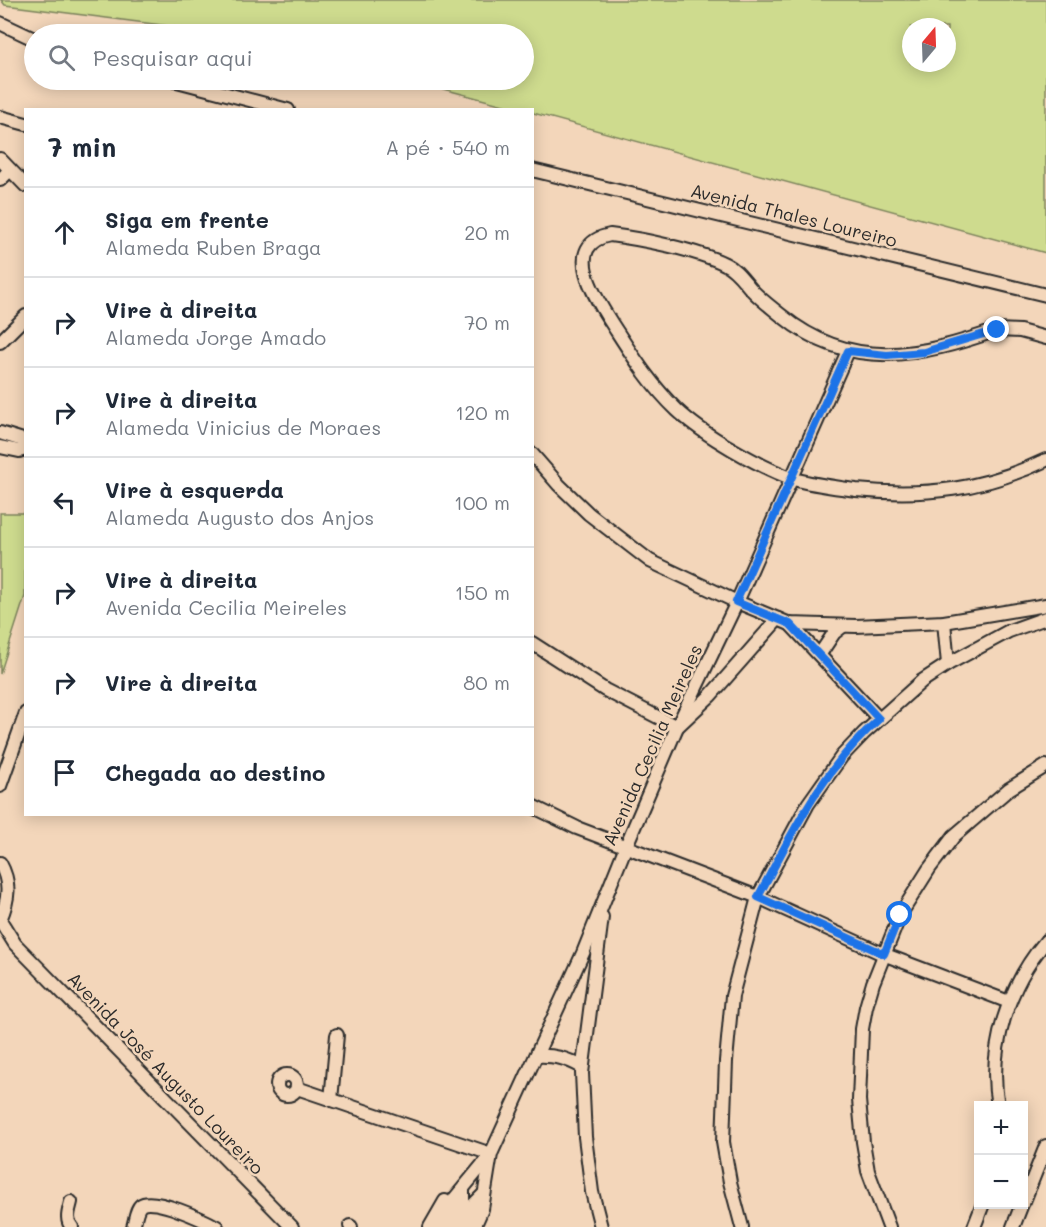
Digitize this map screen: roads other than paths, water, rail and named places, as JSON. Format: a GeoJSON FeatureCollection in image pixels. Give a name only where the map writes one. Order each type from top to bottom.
{"type":"FeatureCollection","features":[{"type":"Feature","properties":{"kind":"street"},"geometry":{"type":"LineString","coordinates":[[0,23],[24,34]]}},
{"type":"Feature","properties":{"kind":"street"},"geometry":{"type":"LineString","coordinates":[[203,90],[247,105],[272,108]]}},
{"type":"Feature","properties":{"kind":"street"},"geometry":{"type":"LineString","coordinates":[[0,117],[24,123]]}},
{"type":"Feature","properties":{"kind":"street"},"geometry":{"type":"LineString","coordinates":[[0,159],[24,184]]}},
{"type":"Feature","properties":{"kind":"street"},"geometry":{"type":"LineString","coordinates":[[0,180],[10,170]]}},
{"type":"Feature","properties":{"kind":"street","name":"Avenida Thales Loureiro"},"geometry":{"type":"LineString","coordinates":[[534,170],[1046,295]]}},
{"type":"Feature","properties":{"kind":"street"},"geometry":{"type":"LineString","coordinates":[[1046,338],[1020,331],[997,330],[924,352],[887,355],[848,351],[795,327],[765,302],[727,264],[692,252],[610,235],[599,237],[590,245],[585,256],[584,265],[589,282],[604,312],[649,381],[678,411],[710,436],[747,457],[792,478],[835,487],[894,494],[946,491],[1006,477],[1046,460]]}},
{"type":"Feature","properties":{"kind":"street"},"geometry":{"type":"LineString","coordinates":[[0,342],[24,318]]}},
{"type":"Feature","properties":{"kind":"street","name":"Avenida Cecilia Meireles"},"geometry":{"type":"LineString","coordinates":[[434,1226],[490,1154],[583,953],[677,727],[736,602],[848,351]]}},
{"type":"Feature","properties":{"kind":"street"},"geometry":{"type":"LineString","coordinates":[[0,433],[24,440]]}},
{"type":"Feature","properties":{"kind":"street"},"geometry":{"type":"LineString","coordinates":[[0,447],[19,451],[24,450]]}},
{"type":"Feature","properties":{"kind":"street"},"geometry":{"type":"LineString","coordinates":[[534,456],[589,514],[651,561],[736,602],[784,621],[843,626],[944,622],[1046,605]]}},
{"type":"Feature","properties":{"kind":"street"},"geometry":{"type":"LineString","coordinates":[[742,1227],[730,1182],[723,1142],[726,1062],[732,996],[758,897],[808,804],[842,756],[879,719],[922,681],[948,664],[1009,631],[1046,618]]}},
{"type":"Feature","properties":{"kind":"street"},"geometry":{"type":"LineString","coordinates":[[784,621],[820,654],[879,719]]}},
{"type":"Feature","properties":{"kind":"street"},"geometry":{"type":"LineString","coordinates":[[534,644],[605,690],[677,727],[784,621]]}},
{"type":"Feature","properties":{"kind":"street"},"geometry":{"type":"LineString","coordinates":[[944,622],[948,664]]}},
{"type":"Feature","properties":{"kind":"street"},"geometry":{"type":"LineString","coordinates":[[820,654],[829,639],[843,626]]}},
{"type":"Feature","properties":{"kind":"street"},"geometry":{"type":"LineString","coordinates":[[0,786],[24,719]]}},
{"type":"Feature","properties":{"kind":"street"},"geometry":{"type":"LineString","coordinates":[[889,1227],[868,1171],[859,1100],[860,1058],[866,1007],[884,954],[900,915],[929,869],[954,836],[1009,789],[1046,766]]}},
{"type":"Feature","properties":{"kind":"street"},"geometry":{"type":"LineString","coordinates":[[534,807],[577,828],[758,897],[884,954],[1009,1002]]}},
{"type":"Feature","properties":{"kind":"street"},"geometry":{"type":"LineString","coordinates":[[0,863],[6,874],[9,890],[7,905],[0,920]]}},
{"type":"Feature","properties":{"kind":"street"},"geometry":{"type":"LineString","coordinates":[[601,1227],[592,1192],[585,1137],[582,1067],[605,898]]}},
{"type":"Feature","properties":{"kind":"street","name":"Avenida José Augusto Loureiro"},"geometry":{"type":"LineString","coordinates":[[0,920],[15,944],[292,1227]]}},
{"type":"Feature","properties":{"kind":"street"},"geometry":{"type":"LineString","coordinates":[[0,940],[15,944]]}},
{"type":"Feature","properties":{"kind":"street"},"geometry":{"type":"LineString","coordinates":[[997,1101],[996,1063],[1009,1002],[1022,977],[1046,941]]}},
{"type":"Feature","properties":{"kind":"street"},"geometry":{"type":"LineString","coordinates":[[331,1100],[337,1035]]}},
{"type":"Feature","properties":{"kind":"street"},"geometry":{"type":"LineString","coordinates":[[536,1056],[563,1057],[582,1067]]}},
{"type":"Feature","properties":{"kind":"street"},"geometry":{"type":"LineString","coordinates":[[297,1088],[490,1154]]}},
{"type":"Feature","properties":{"kind":"street"},"geometry":{"type":"LineString","coordinates":[[1028,1191],[1046,1146]]}},
{"type":"Feature","properties":{"kind":"street","name":"Avenida Cecilia Meireles"},"geometry":{"type":"LineString","coordinates":[[474,1227],[482,1209],[490,1154]]}},
{"type":"Feature","properties":{"kind":"street","name":"Avenida Cecilia Meireles"},"geometry":{"type":"LineString","coordinates":[[452,1227],[463,1201],[463,1190]]}},
{"type":"Feature","properties":{"kind":"street","name":"Avenida Cecilia Meireles"},"geometry":{"type":"LineString","coordinates":[[462,1227],[473,1204],[484,1194]]}},
{"type":"Feature","properties":{"kind":"street","name":"Avenida Cecilia Meireles"},"geometry":{"type":"LineString","coordinates":[[481,1227],[488,1211],[484,1194]]}},
{"type":"Feature","properties":{"kind":"street"},"geometry":{"type":"LineString","coordinates":[[71,1202],[68,1223],[72,1227]]}},
{"type":"Feature","properties":{"kind":"street"},"geometry":{"type":"LineString","coordinates":[[133,1227],[139,1207],[150,1203],[162,1205],[217,1227]]}},
{"type":"Feature","properties":{"kind":"street"},"geometry":{"type":"LineString","coordinates":[[974,1227],[981,1209]]}},
{"type":"Feature","properties":{"kind":"street"},"geometry":{"type":"LineString","coordinates":[[1013,1227],[1020,1209]]}}]}
